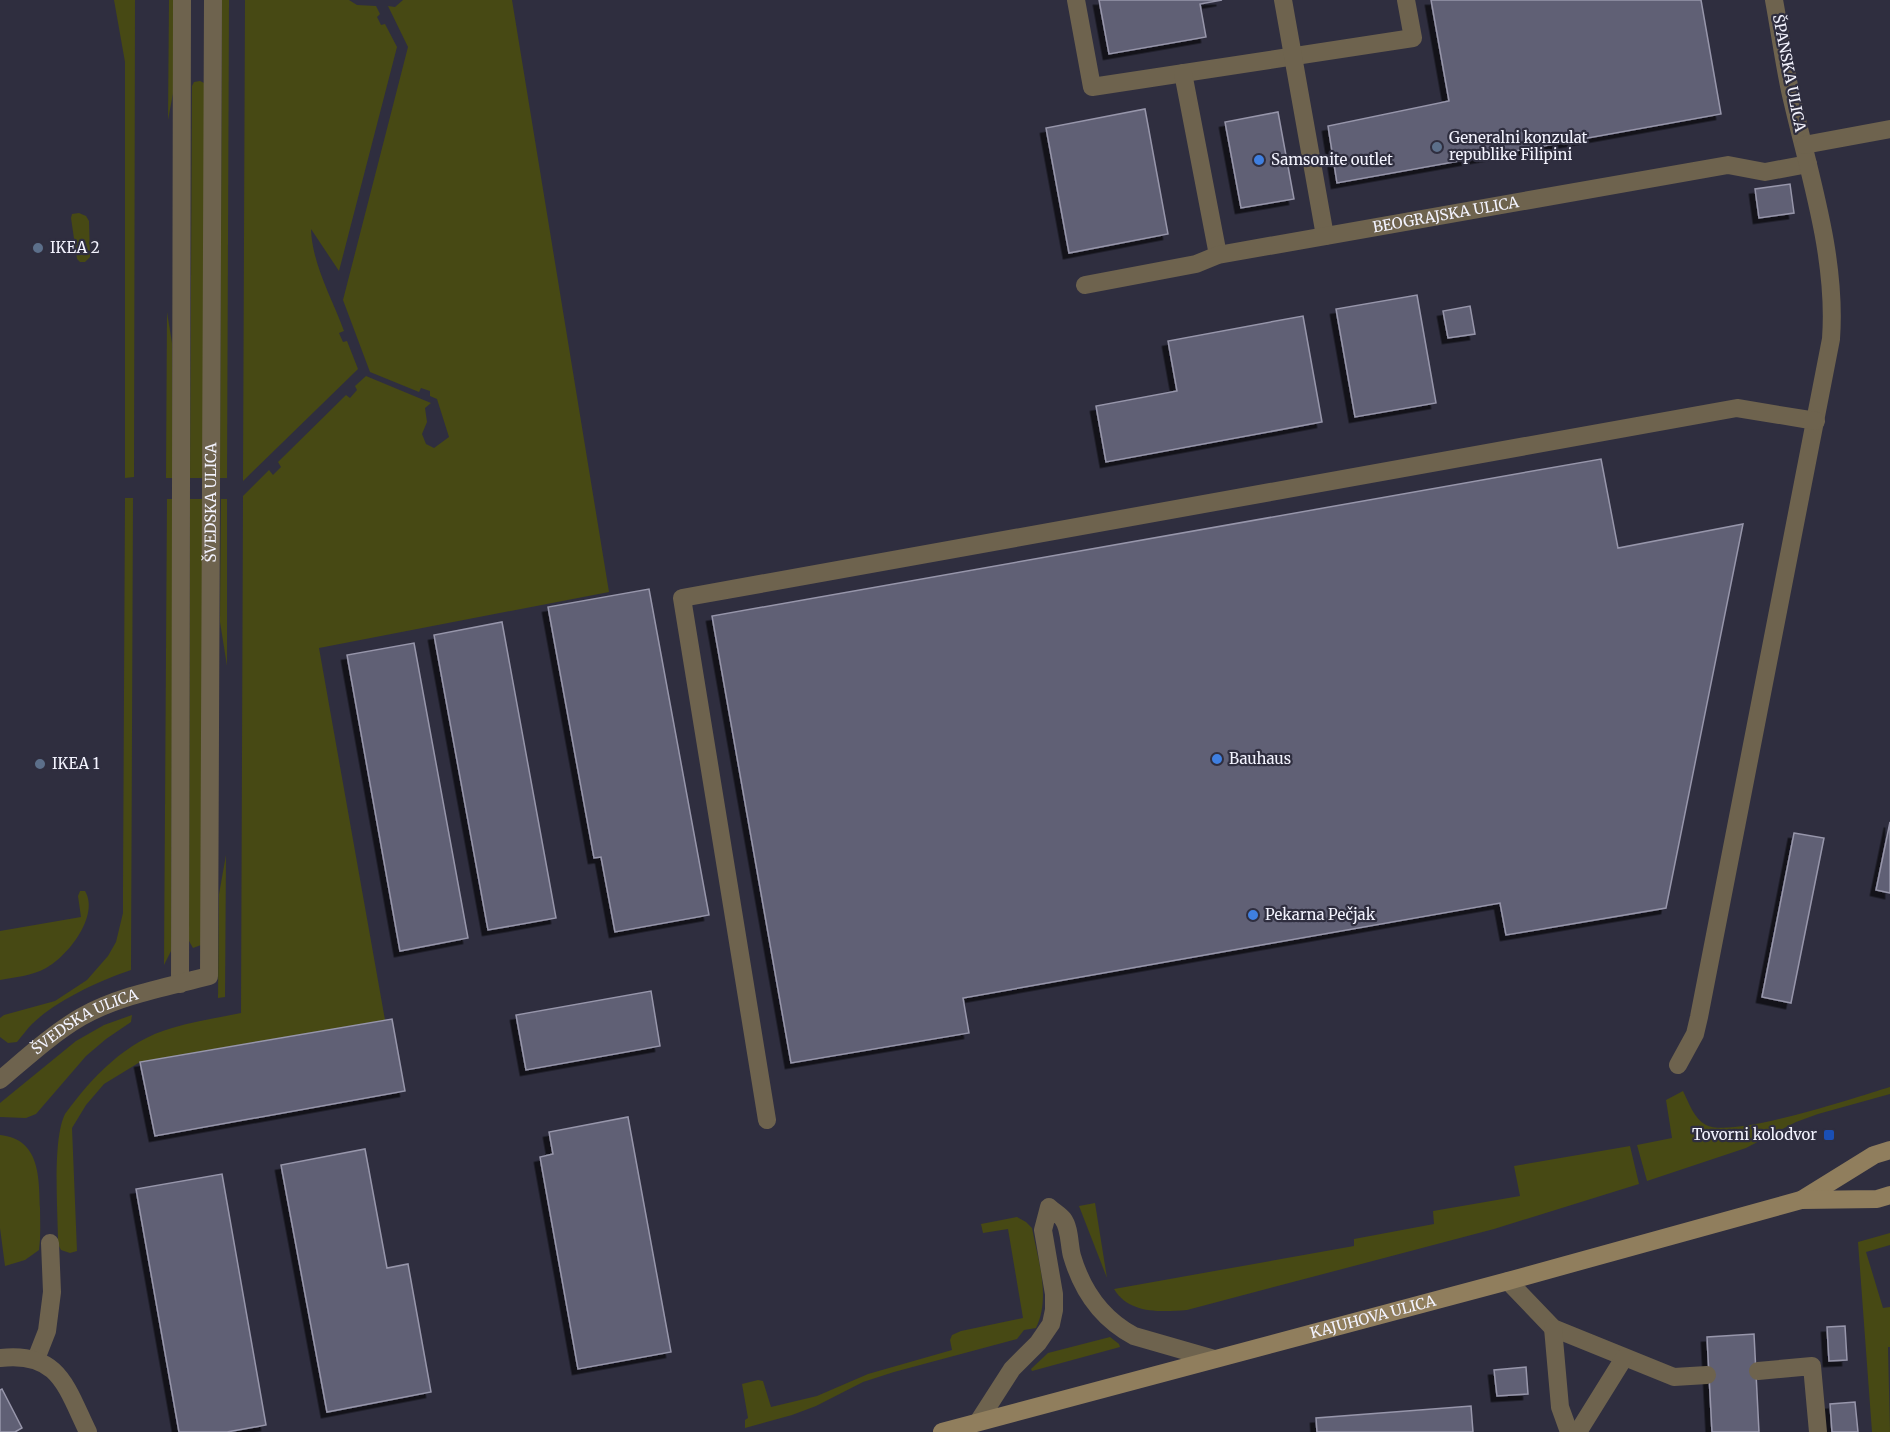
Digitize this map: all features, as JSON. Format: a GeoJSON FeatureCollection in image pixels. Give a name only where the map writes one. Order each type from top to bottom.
{"type":"FeatureCollection","features":[{"type":"Feature","properties":{"kind":"main road","name":"KAJUHOVA ULICA"},"geometry":{"type":"LineString","coordinates":[[1801,1200],[1874,1155],[1890,1150]]}},
{"type":"Feature","properties":{"kind":"main road","name":"KAJUHOVA ULICA"},"geometry":{"type":"LineString","coordinates":[[942,1432],[1508,1281],[1801,1200],[1877,1199],[1890,1195]]}},
{"type":"Feature","properties":{"kind":"street","name":"ŠVEDSKA ULICA"},"geometry":{"type":"LineString","coordinates":[[180,984],[182,0]]}},
{"type":"Feature","properties":{"kind":"street","name":"ŠVEDSKA ULICA"},"geometry":{"type":"LineString","coordinates":[[0,1080],[63,1029],[83,1016],[129,997],[209,976],[213,0]]}},
{"type":"Feature","properties":{"kind":"street"},"geometry":{"type":"LineString","coordinates":[[1076,0],[1092,87],[1413,38],[1406,0]]}},
{"type":"Feature","properties":{"kind":"street"},"geometry":{"type":"LineString","coordinates":[[1282,0],[1325,236]]}},
{"type":"Feature","properties":{"kind":"street","name":"ŠPANSKA ULICA"},"geometry":{"type":"LineString","coordinates":[[1678,1065],[1695,1034],[1699,1017],[1831,339],[1832,322],[1827,258],[1818,206],[1791,92],[1774,0]]}},
{"type":"Feature","properties":{"kind":"street"},"geometry":{"type":"LineString","coordinates":[[1183,72],[1218,255]]}},
{"type":"Feature","properties":{"kind":"street"},"geometry":{"type":"LineString","coordinates":[[1804,145],[1890,129]]}},
{"type":"Feature","properties":{"kind":"street","name":"BEOGRAJSKA ULICA"},"geometry":{"type":"LineString","coordinates":[[1085,285],[1196,264],[1218,255],[1728,165],[1765,172],[1808,164]]}},
{"type":"Feature","properties":{"kind":"street"},"geometry":{"type":"LineString","coordinates":[[767,1120],[682,598],[1737,408],[1816,421]]}},
{"type":"Feature","properties":{"kind":"street"},"geometry":{"type":"LineString","coordinates":[[978,1422],[1012,1368],[1038,1343],[1052,1324],[1054,1294],[1043,1230],[1049,1207],[1064,1220],[1081,1281],[1100,1311],[1134,1336],[1215,1359]]}},
{"type":"Feature","properties":{"kind":"street"},"geometry":{"type":"LineString","coordinates":[[36,1359],[47,1330],[52,1292],[50,1243]]}},
{"type":"Feature","properties":{"kind":"street"},"geometry":{"type":"LineString","coordinates":[[1508,1281],[1553,1328],[1674,1377],[1707,1375]]}},
{"type":"Feature","properties":{"kind":"street"},"geometry":{"type":"LineString","coordinates":[[1553,1328],[1560,1407],[1569,1432]]}},
{"type":"Feature","properties":{"kind":"street"},"geometry":{"type":"LineString","coordinates":[[0,1358],[20,1355],[36,1359],[51,1368],[64,1383],[88,1432]]}},
{"type":"Feature","properties":{"kind":"street"},"geometry":{"type":"LineString","coordinates":[[1578,1432],[1624,1358]]}},
{"type":"Feature","properties":{"kind":"street"},"geometry":{"type":"LineString","coordinates":[[1758,1371],[1812,1366],[1818,1432]]}},
{"type":"Feature","properties":{"kind":"shaded area"},"geometry":{"type":"Polygon","coordinates":[[[114,0],[135,0],[134,477],[125,478],[125,62],[114,0]]]}},
{"type":"Feature","properties":{"kind":"shaded area"},"geometry":{"type":"Polygon","coordinates":[[[169,0],[175,0],[174,88],[168,120],[169,0]]]}},
{"type":"Feature","properties":{"kind":"shaded area"},"geometry":{"type":"Polygon","coordinates":[[[222,0],[229,0],[227,478],[220,478],[222,0]]]}},
{"type":"Feature","properties":{"kind":"shaded area"},"geometry":{"type":"Polygon","coordinates":[[[245,0],[349,0],[357,5],[376,6],[380,14],[377,17],[381,25],[385,24],[397,47],[339,271],[311,229],[319,268],[344,331],[339,333],[343,342],[347,341],[358,369],[243,481],[245,0]]]}},
{"type":"Feature","properties":{"kind":"shaded area"},"geometry":{"type":"Polygon","coordinates":[[[403,0],[512,0],[609,592],[319,648],[385,1020],[140,1062],[104,1084],[86,1105],[72,1128],[77,1251],[70,1253],[61,1250],[58,1244],[57,1158],[58,1141],[65,1114],[99,1074],[125,1051],[140,1042],[155,1034],[198,1021],[241,1013],[243,496],[269,470],[273,475],[281,467],[278,462],[346,395],[350,398],[357,390],[355,386],[366,376],[431,403],[425,408],[427,422],[422,434],[426,444],[434,448],[449,437],[437,399],[430,396],[430,391],[421,388],[419,392],[370,372],[343,300],[408,47],[388,6],[395,7],[403,0]]]}},
{"type":"Feature","properties":{"kind":"shaded area"},"geometry":{"type":"Polygon","coordinates":[[[194,82],[204,83],[205,88],[204,478],[190,478],[192,86],[194,82]]]}},
{"type":"Feature","properties":{"kind":"shaded area"},"geometry":{"type":"Polygon","coordinates":[[[79,213],[86,216],[89,221],[90,257],[85,262],[77,259],[71,218],[72,214],[79,213]]]}},
{"type":"Feature","properties":{"kind":"shaded area"},"geometry":{"type":"Polygon","coordinates":[[[167,312],[172,343],[173,478],[166,478],[167,312]]]}},
{"type":"Feature","properties":{"kind":"shaded area"},"geometry":{"type":"Polygon","coordinates":[[[125,498],[133,498],[131,970],[66,999],[42,1015],[17,1042],[8,1043],[0,1037],[0,1018],[55,1001],[87,980],[108,956],[116,942],[123,913],[125,498]]]}},
{"type":"Feature","properties":{"kind":"shaded area"},"geometry":{"type":"Polygon","coordinates":[[[167,499],[173,499],[171,951],[164,965],[167,499]]]}},
{"type":"Feature","properties":{"kind":"shaded area"},"geometry":{"type":"Polygon","coordinates":[[[190,499],[203,499],[201,945],[193,948],[189,941],[190,499]]]}},
{"type":"Feature","properties":{"kind":"shaded area"},"geometry":{"type":"Polygon","coordinates":[[[221,499],[227,499],[227,666],[220,622],[221,499]]]}},
{"type":"Feature","properties":{"kind":"shaded area"},"geometry":{"type":"Polygon","coordinates":[[[226,855],[225,997],[218,998],[219,894],[226,855]]]}},
{"type":"Feature","properties":{"kind":"shaded area"},"geometry":{"type":"Polygon","coordinates":[[[80,891],[85,891],[88,912],[85,923],[72,945],[54,963],[41,971],[0,980],[0,931],[81,917],[78,896],[80,891]]]}},
{"type":"Feature","properties":{"kind":"shaded area"},"geometry":{"type":"Polygon","coordinates":[[[132,1015],[131,1022],[86,1056],[36,1114],[26,1118],[0,1117],[0,1103],[76,1041],[104,1025],[132,1015]]]}},
{"type":"Feature","properties":{"kind":"shaded area"},"geometry":{"type":"Polygon","coordinates":[[[1890,1087],[1890,1094],[1818,1114],[1796,1122],[1746,1148],[1647,1181],[1637,1145],[1672,1138],[1666,1100],[1683,1091],[1698,1119],[1706,1125],[1720,1128],[1767,1122],[1890,1087]]]}},
{"type":"Feature","properties":{"kind":"shaded area"},"geometry":{"type":"Polygon","coordinates":[[[0,1135],[13,1138],[30,1152],[35,1161],[40,1196],[39,1250],[25,1260],[5,1266],[0,1228],[0,1135]]]}},
{"type":"Feature","properties":{"kind":"shaded area"},"geometry":{"type":"Polygon","coordinates":[[[1630,1146],[1639,1184],[1494,1229],[1187,1310],[1146,1310],[1128,1303],[1114,1289],[1354,1246],[1354,1239],[1434,1224],[1433,1211],[1520,1196],[1514,1166],[1630,1146]]]}},
{"type":"Feature","properties":{"kind":"shaded area"},"geometry":{"type":"Polygon","coordinates":[[[1095,1203],[1107,1278],[1079,1206],[1095,1203]]]}},
{"type":"Feature","properties":{"kind":"shaded area"},"geometry":{"type":"Polygon","coordinates":[[[1017,1217],[1032,1228],[1040,1266],[1043,1304],[1036,1328],[1024,1330],[1017,1339],[863,1382],[816,1406],[745,1428],[745,1420],[748,1418],[742,1384],[763,1381],[771,1407],[817,1396],[868,1374],[952,1350],[950,1340],[952,1335],[961,1331],[1023,1318],[1008,1229],[983,1233],[981,1224],[1017,1217]]]}},
{"type":"Feature","properties":{"kind":"shaded area"},"geometry":{"type":"Polygon","coordinates":[[[1890,1233],[1890,1245],[1866,1252],[1883,1308],[1890,1307],[1890,1347],[1888,1347],[1890,1432],[1872,1432],[1858,1242],[1890,1233]]]}},
{"type":"Feature","properties":{"kind":"shaded area"},"geometry":{"type":"Polygon","coordinates":[[[1110,1337],[1120,1347],[1032,1371],[1031,1369],[1048,1353],[1110,1337]]]}},
{"type":"Feature","properties":{"kind":"building"},"geometry":{"type":"Polygon","coordinates":[[[1099,0],[1222,0],[1200,4],[1206,37],[1109,54],[1099,0]]]}},
{"type":"Feature","properties":{"kind":"building"},"geometry":{"type":"Polygon","coordinates":[[[1431,0],[1701,0],[1721,114],[1337,183],[1328,126],[1449,101],[1431,0]]]}},
{"type":"Feature","properties":{"kind":"building"},"geometry":{"type":"Polygon","coordinates":[[[1145,109],[1168,234],[1069,253],[1046,128],[1145,109]]]}},
{"type":"Feature","properties":{"kind":"building","name":"Samsonite outlet"},"geometry":{"type":"Polygon","coordinates":[[[1278,112],[1294,199],[1241,208],[1225,122],[1278,112]]]}},
{"type":"Feature","properties":{"kind":"building"},"geometry":{"type":"Polygon","coordinates":[[[1790,184],[1794,213],[1759,218],[1755,189],[1790,184]]]}},
{"type":"Feature","properties":{"kind":"building"},"geometry":{"type":"Polygon","coordinates":[[[1417,295],[1436,403],[1355,417],[1336,309],[1417,295]]]}},
{"type":"Feature","properties":{"kind":"building"},"geometry":{"type":"Polygon","coordinates":[[[1470,306],[1475,334],[1448,338],[1443,311],[1470,306]]]}},
{"type":"Feature","properties":{"kind":"building"},"geometry":{"type":"Polygon","coordinates":[[[1303,316],[1322,422],[1106,462],[1096,406],[1177,391],[1168,341],[1303,316]]]}},
{"type":"Feature","properties":{"kind":"building","name":"Bauhaus"},"geometry":{"type":"Polygon","coordinates":[[[1601,459],[1618,548],[1743,524],[1666,908],[1506,935],[1500,903],[1267,944],[963,998],[969,1033],[791,1063],[712,616],[1601,459]]]}},
{"type":"Feature","properties":{"kind":"building"},"geometry":{"type":"Polygon","coordinates":[[[649,589],[709,915],[615,932],[601,857],[594,858],[548,607],[649,589]]]}},
{"type":"Feature","properties":{"kind":"building"},"geometry":{"type":"Polygon","coordinates":[[[502,622],[556,918],[488,930],[434,635],[502,622]]]}},
{"type":"Feature","properties":{"kind":"building"},"geometry":{"type":"Polygon","coordinates":[[[414,643],[468,938],[400,951],[347,655],[414,643]]]}},
{"type":"Feature","properties":{"kind":"building"},"geometry":{"type":"Polygon","coordinates":[[[1890,822],[1890,893],[1876,890],[1890,822]]]}},
{"type":"Feature","properties":{"kind":"building"},"geometry":{"type":"Polygon","coordinates":[[[1794,833],[1824,838],[1791,1003],[1762,997],[1794,833]]]}},
{"type":"Feature","properties":{"kind":"building"},"geometry":{"type":"Polygon","coordinates":[[[651,991],[660,1046],[526,1070],[516,1015],[651,991]]]}},
{"type":"Feature","properties":{"kind":"building"},"geometry":{"type":"Polygon","coordinates":[[[392,1019],[405,1091],[155,1136],[140,1062],[392,1019]]]}},
{"type":"Feature","properties":{"kind":"building"},"geometry":{"type":"Polygon","coordinates":[[[628,1117],[671,1352],[578,1369],[540,1157],[553,1154],[549,1132],[628,1117]]]}},
{"type":"Feature","properties":{"kind":"building"},"geometry":{"type":"Polygon","coordinates":[[[365,1149],[387,1268],[408,1264],[431,1392],[327,1412],[281,1165],[365,1149]]]}},
{"type":"Feature","properties":{"kind":"building"},"geometry":{"type":"Polygon","coordinates":[[[222,1174],[266,1425],[227,1432],[179,1432],[136,1189],[222,1174]]]}},
{"type":"Feature","properties":{"kind":"building"},"geometry":{"type":"Polygon","coordinates":[[[1845,1326],[1847,1360],[1829,1361],[1827,1327],[1845,1326]]]}},
{"type":"Feature","properties":{"kind":"building"},"geometry":{"type":"Polygon","coordinates":[[[1754,1334],[1759,1432],[1712,1432],[1707,1337],[1754,1334]]]}},
{"type":"Feature","properties":{"kind":"building"},"geometry":{"type":"Polygon","coordinates":[[[1526,1367],[1528,1394],[1497,1396],[1494,1370],[1526,1367]]]}},
{"type":"Feature","properties":{"kind":"building"},"geometry":{"type":"Polygon","coordinates":[[[2,1389],[22,1428],[15,1432],[0,1432],[0,1390],[2,1389]]]}},
{"type":"Feature","properties":{"kind":"building"},"geometry":{"type":"Polygon","coordinates":[[[1855,1402],[1858,1432],[1832,1432],[1830,1404],[1855,1402]]]}},
{"type":"Feature","properties":{"kind":"building"},"geometry":{"type":"Polygon","coordinates":[[[1471,1406],[1473,1432],[1317,1432],[1316,1418],[1471,1406]]]}},
{"type":"Feature","properties":{"kind":"place","name":"Generalni konzulat republike Filipini"},"geometry":{"type":"Point","coordinates":[1437,147]}},
{"type":"Feature","properties":{"kind":"place","name":"Samsonite outlet"},"geometry":{"type":"Point","coordinates":[1259,160]}},
{"type":"Feature","properties":{"kind":"place","name":"IKEA 2"},"geometry":{"type":"Point","coordinates":[38,248]}},
{"type":"Feature","properties":{"kind":"place","name":"Bauhaus"},"geometry":{"type":"Point","coordinates":[1217,759]}},
{"type":"Feature","properties":{"kind":"place","name":"IKEA 1"},"geometry":{"type":"Point","coordinates":[40,764]}},
{"type":"Feature","properties":{"kind":"place","name":"Pekarna Pečjak"},"geometry":{"type":"Point","coordinates":[1253,915]}},
{"type":"Feature","properties":{"kind":"place","name":"Tovorni kolodvor"},"geometry":{"type":"Point","coordinates":[1829,1135]}}]}
